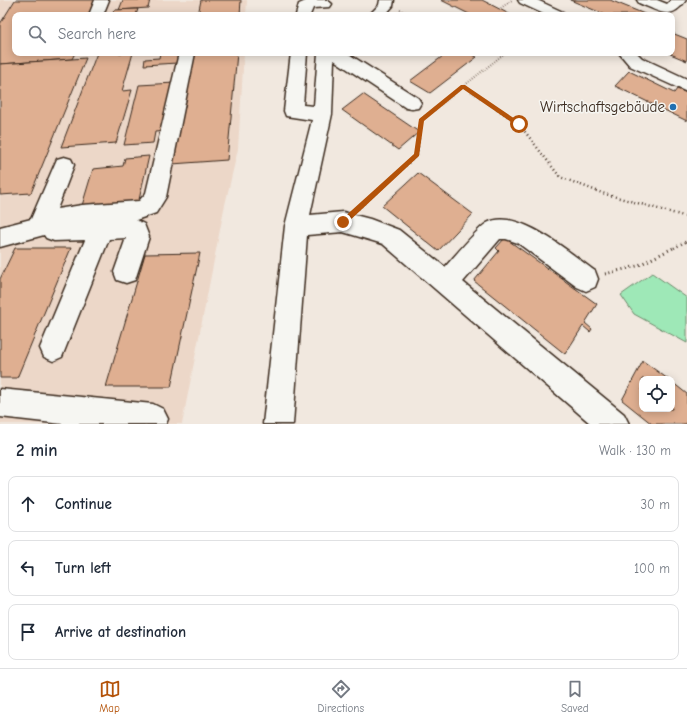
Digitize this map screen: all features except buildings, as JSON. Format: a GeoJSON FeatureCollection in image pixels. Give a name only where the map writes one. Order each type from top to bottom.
{"type":"FeatureCollection","features":[{"type":"Feature","properties":{"kind":"lane"},"geometry":{"type":"LineString","coordinates":[[97,12],[102,0]]}},
{"type":"Feature","properties":{"kind":"lane"},"geometry":{"type":"LineString","coordinates":[[379,12],[386,6],[387,0]]}},
{"type":"Feature","properties":{"kind":"lane"},"geometry":{"type":"LineString","coordinates":[[525,0],[551,12]]}},
{"type":"Feature","properties":{"kind":"lane"},"geometry":{"type":"LineString","coordinates":[[644,0],[669,10],[679,0]]}},
{"type":"Feature","properties":{"kind":"lane"},"geometry":{"type":"LineString","coordinates":[[303,12],[304,7],[310,4],[326,6]]}},
{"type":"Feature","properties":{"kind":"lane"},"geometry":{"type":"LineString","coordinates":[[0,237],[36,227],[56,219],[82,214],[143,209],[152,202],[157,193],[186,56]]}},
{"type":"Feature","properties":{"kind":"lane"},"geometry":{"type":"LineString","coordinates":[[299,56],[293,111],[323,114]]}},
{"type":"Feature","properties":{"kind":"lane"},"geometry":{"type":"LineString","coordinates":[[278,424],[296,226],[323,114],[326,56]]}},
{"type":"Feature","properties":{"kind":"lane"},"geometry":{"type":"LineString","coordinates":[[340,56],[412,103]]}},
{"type":"Feature","properties":{"kind":"lane"},"geometry":{"type":"LineString","coordinates":[[631,56],[636,62],[687,86]]}},
{"type":"Feature","properties":{"kind":"lane"},"geometry":{"type":"LineString","coordinates":[[648,56],[687,74]]}},
{"type":"Feature","properties":{"kind":"lane"},"geometry":{"type":"LineString","coordinates":[[36,227],[64,164]]}},
{"type":"Feature","properties":{"kind":"lane"},"geometry":{"type":"LineString","coordinates":[[296,226],[343,222],[370,229],[391,237],[614,424]]}},
{"type":"Feature","properties":{"kind":"lane"},"geometry":{"type":"LineString","coordinates":[[36,227],[48,231],[127,227],[136,231],[138,237],[137,245],[126,272]]}},
{"type":"Feature","properties":{"kind":"lane"},"geometry":{"type":"LineString","coordinates":[[53,348],[102,229]]}},
{"type":"Feature","properties":{"kind":"lane"},"geometry":{"type":"LineString","coordinates":[[446,283],[494,230],[506,229],[525,236],[586,279]]}},
{"type":"Feature","properties":{"kind":"lane"},"geometry":{"type":"LineString","coordinates":[[0,403],[152,419]]}},
{"type":"Feature","properties":{"kind":"path"},"geometry":{"type":"LineString","coordinates":[[501,8],[512,0]]}},
{"type":"Feature","properties":{"kind":"path"},"geometry":{"type":"LineString","coordinates":[[343,222],[417,155],[421,120],[501,56]]}},
{"type":"Feature","properties":{"kind":"path"},"geometry":{"type":"LineString","coordinates":[[463,86],[519,124],[560,177],[572,183],[602,193],[687,217]]}},
{"type":"Feature","properties":{"kind":"path"},"geometry":{"type":"LineString","coordinates":[[586,279],[595,268],[605,274],[620,272],[653,259],[687,241]]}},
{"type":"Feature","properties":{"kind":"shaded area"},"geometry":{"type":"Polygon","coordinates":[[[0,0],[247,0],[246,12],[12,12],[12,56],[244,56],[238,149],[224,209],[182,424],[0,424],[0,0]]]}},
{"type":"Feature","properties":{"kind":"green space"},"geometry":{"type":"Polygon","coordinates":[[[652,273],[687,298],[687,343],[634,314],[621,295],[652,273]]]}},
{"type":"Feature","properties":{"kind":"place","name":"Wirtschaftsgebäude"},"geometry":{"type":"Point","coordinates":[673,107]}},
{"type":"Feature","properties":{"kind":"route"},"geometry":{"type":"LineString","coordinates":[[343,222],[417,155],[421,120],[463,86],[519,124]]}}]}
